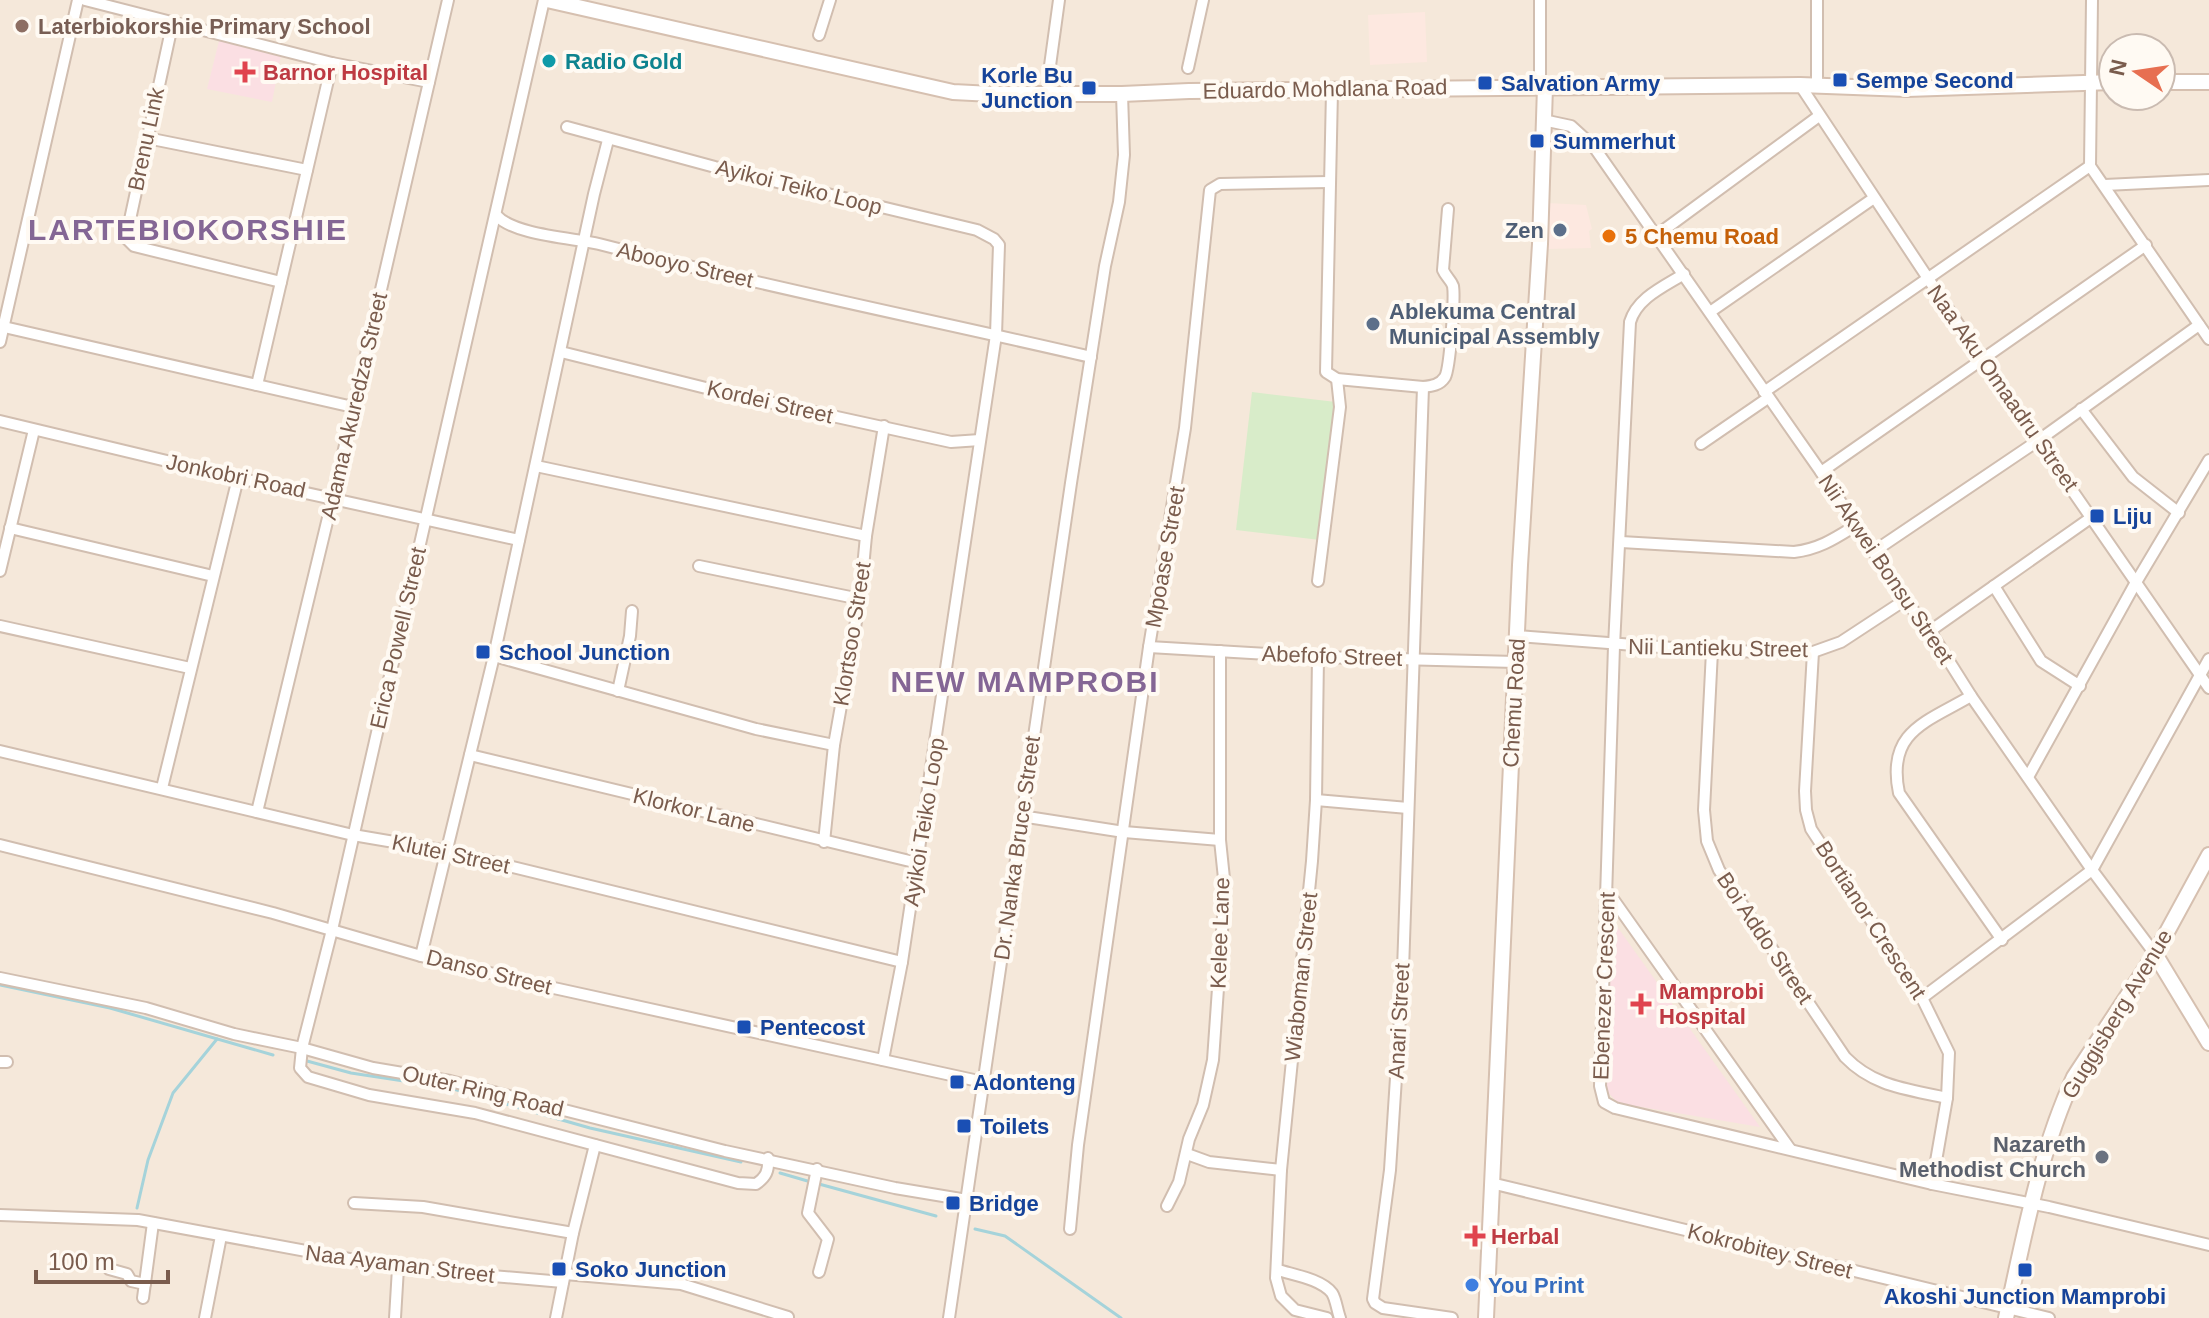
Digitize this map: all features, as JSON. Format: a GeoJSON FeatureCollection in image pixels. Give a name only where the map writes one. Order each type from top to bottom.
{"type":"FeatureCollection","features":[{"type":"Feature","properties":{"kind":"main road","name":"Eduardo Mohdlana Road"},"geometry":{"type":"LineString","coordinates":[[546,0],[598,6],[953,92],[1122,94],[1800,85],[1920,89],[2097,82]]}},
{"type":"Feature","properties":{"kind":"main road"},"geometry":{"type":"LineString","coordinates":[[2177,82],[2209,82]]}},
{"type":"Feature","properties":{"kind":"main road","name":"Chemu Road"},"geometry":{"type":"LineString","coordinates":[[1486,1318],[1517,636],[1540,244],[1543,87]]}},
{"type":"Feature","properties":{"kind":"main road","name":"Guggisberg Avenue"},"geometry":{"type":"LineString","coordinates":[[2007,1313],[2032,1204],[2074,1077],[2155,954],[2209,855]]}},
{"type":"Feature","properties":{"kind":"main road","name":"Nii Akwei Bonsu Street"},"geometry":{"type":"LineString","coordinates":[[2155,954],[2209,1043]]}},
{"type":"Feature","properties":{"kind":"street"},"geometry":{"type":"LineString","coordinates":[[0,342],[78,0]]}},
{"type":"Feature","properties":{"kind":"street"},"geometry":{"type":"LineString","coordinates":[[85,0],[332,63],[429,82]]}},
{"type":"Feature","properties":{"kind":"street","name":"Adama Akuredza Street"},"geometry":{"type":"LineString","coordinates":[[257,812],[448,0]]}},
{"type":"Feature","properties":{"kind":"street"},"geometry":{"type":"LineString","coordinates":[[496,215],[546,0]]}},
{"type":"Feature","properties":{"kind":"street"},"geometry":{"type":"LineString","coordinates":[[819,35],[830,0]]}},
{"type":"Feature","properties":{"kind":"street"},"geometry":{"type":"LineString","coordinates":[[1049,73],[1059,0]]}},
{"type":"Feature","properties":{"kind":"street"},"geometry":{"type":"LineString","coordinates":[[1188,68],[1203,0]]}},
{"type":"Feature","properties":{"kind":"street"},"geometry":{"type":"LineString","coordinates":[[1540,0],[1543,87]]}},
{"type":"Feature","properties":{"kind":"street"},"geometry":{"type":"LineString","coordinates":[[1817,0],[1817,86]]}},
{"type":"Feature","properties":{"kind":"street"},"geometry":{"type":"LineString","coordinates":[[2092,0],[2090,166],[2209,339]]}},
{"type":"Feature","properties":{"kind":"street","name":"Brenu Link"},"geometry":{"type":"LineString","coordinates":[[173,21],[126,231],[129,243],[142,249],[281,282]]}},
{"type":"Feature","properties":{"kind":"street"},"geometry":{"type":"LineString","coordinates":[[257,385],[332,63]]}},
{"type":"Feature","properties":{"kind":"street","name":"Naa Aku Omaadru Street"},"geometry":{"type":"LineString","coordinates":[[1800,85],[1982,360],[2209,688]]}},
{"type":"Feature","properties":{"kind":"street"},"geometry":{"type":"LineString","coordinates":[[1332,91],[1326,372],[1337,379],[1423,387],[1437,385],[1446,376],[1453,288],[1443,270],[1448,209]]}},
{"type":"Feature","properties":{"kind":"street","name":"Dr. Nanka Bruce Street"},"geometry":{"type":"LineString","coordinates":[[949,1318],[1091,357],[1122,184],[1122,94]]}},
{"type":"Feature","properties":{"kind":"street"},"geometry":{"type":"LineString","coordinates":[[1657,235],[1819,116]]}},
{"type":"Feature","properties":{"kind":"street","name":"Nii Akwei Bonsu Street"},"geometry":{"type":"LineString","coordinates":[[1543,120],[1571,126],[1584,135],[1821,472],[1905,600],[1930,631],[1971,696],[2092,870],[2155,954]]}},
{"type":"Feature","properties":{"kind":"street","name":"Ayikoi Teiko Loop"},"geometry":{"type":"LineString","coordinates":[[567,127],[608,140],[977,230],[999,245],[996,335],[918,863],[883,1060]]}},
{"type":"Feature","properties":{"kind":"street"},"geometry":{"type":"LineString","coordinates":[[147,138],[307,170]]}},
{"type":"Feature","properties":{"kind":"street"},"geometry":{"type":"LineString","coordinates":[[421,956],[494,656],[608,140]]}},
{"type":"Feature","properties":{"kind":"street"},"geometry":{"type":"LineString","coordinates":[[1701,444],[1927,278],[2090,166]]}},
{"type":"Feature","properties":{"kind":"street"},"geometry":{"type":"LineString","coordinates":[[2105,185],[2209,180]]}},
{"type":"Feature","properties":{"kind":"street","name":"Mpoase Street"},"geometry":{"type":"LineString","coordinates":[[1070,1229],[1078,1145],[1149,647],[1184,441],[1210,190],[1220,184],[1330,182]]}},
{"type":"Feature","properties":{"kind":"street"},"geometry":{"type":"LineString","coordinates":[[1710,312],[1874,198]]}},
{"type":"Feature","properties":{"kind":"street","name":"Abooyo Street"},"geometry":{"type":"LineString","coordinates":[[496,215],[501,221],[514,226],[1091,357]]}},
{"type":"Feature","properties":{"kind":"street","name":"Erica Powell Street"},"geometry":{"type":"LineString","coordinates":[[496,215],[300,1061],[302,1072],[308,1077],[369,1095],[475,1113],[595,1145]]}},
{"type":"Feature","properties":{"kind":"street"},"geometry":{"type":"LineString","coordinates":[[1821,472],[2146,245]]}},
{"type":"Feature","properties":{"kind":"street","name":"Ebenezer Crescent"},"geometry":{"type":"LineString","coordinates":[[1684,274],[1640,302],[1630,322],[1614,646],[1600,1086],[1604,1102],[1615,1108],[1932,1184],[2209,1245]]}},
{"type":"Feature","properties":{"kind":"street"},"geometry":{"type":"LineString","coordinates":[[1873,552],[2039,440],[2199,325]]}},
{"type":"Feature","properties":{"kind":"street"},"geometry":{"type":"LineString","coordinates":[[4,327],[353,407]]}},
{"type":"Feature","properties":{"kind":"street","name":"Kordei Street"},"geometry":{"type":"LineString","coordinates":[[561,352],[731,394],[951,442],[980,440]]}},
{"type":"Feature","properties":{"kind":"street"},"geometry":{"type":"LineString","coordinates":[[1318,581],[1340,407],[1337,379]]}},
{"type":"Feature","properties":{"kind":"street","name":"Anari Street"},"geometry":{"type":"LineString","coordinates":[[1423,387],[1403,970],[1390,1170],[1373,1299],[1383,1308],[1452,1318]]}},
{"type":"Feature","properties":{"kind":"street"},"geometry":{"type":"LineString","coordinates":[[2081,409],[2133,477],[2179,513]]}},
{"type":"Feature","properties":{"kind":"street","name":"Jonkobri Road"},"geometry":{"type":"LineString","coordinates":[[0,421],[519,540]]}},
{"type":"Feature","properties":{"kind":"street","name":"Klortsoo Street"},"geometry":{"type":"LineString","coordinates":[[824,842],[834,745],[860,599],[866,536],[884,426]]}},
{"type":"Feature","properties":{"kind":"street"},"geometry":{"type":"LineString","coordinates":[[0,571],[34,430]]}},
{"type":"Feature","properties":{"kind":"street"},"geometry":{"type":"LineString","coordinates":[[2028,777],[2135,584],[2209,460]]}},
{"type":"Feature","properties":{"kind":"street"},"geometry":{"type":"LineString","coordinates":[[536,466],[866,536]]}},
{"type":"Feature","properties":{"kind":"street"},"geometry":{"type":"LineString","coordinates":[[162,788],[238,478]]}},
{"type":"Feature","properties":{"kind":"street"},"geometry":{"type":"LineString","coordinates":[[1930,631],[2092,517]]}},
{"type":"Feature","properties":{"kind":"street"},"geometry":{"type":"LineString","coordinates":[[1621,542],[1794,552],[1813,550],[1855,526]]}},
{"type":"Feature","properties":{"kind":"street"},"geometry":{"type":"LineString","coordinates":[[10,528],[213,576]]}},
{"type":"Feature","properties":{"kind":"street"},"geometry":{"type":"LineString","coordinates":[[699,566],[860,599]]}},
{"type":"Feature","properties":{"kind":"street"},"geometry":{"type":"LineString","coordinates":[[1994,586],[2041,661],[2080,686]]}},
{"type":"Feature","properties":{"kind":"street","name":"Nii Lantieku Street"},"geometry":{"type":"LineString","coordinates":[[1517,636],[1614,646],[1813,652],[1841,642],[1905,600]]}},
{"type":"Feature","properties":{"kind":"street"},"geometry":{"type":"LineString","coordinates":[[618,691],[632,611]]}},
{"type":"Feature","properties":{"kind":"street"},"geometry":{"type":"LineString","coordinates":[[0,626],[190,668]]}},
{"type":"Feature","properties":{"kind":"street","name":"Abefofo Street"},"geometry":{"type":"LineString","coordinates":[[1149,647],[1318,657],[1516,662]]}},
{"type":"Feature","properties":{"kind":"street","name":"Kelee Lane"},"geometry":{"type":"LineString","coordinates":[[1167,1206],[1179,1182],[1213,1060],[1225,888],[1220,840],[1220,651]]}},
{"type":"Feature","properties":{"kind":"street","name":"Boi Addo Street"},"geometry":{"type":"LineString","coordinates":[[1712,651],[1704,810],[1707,841],[1719,870],[1845,1057],[1858,1071],[1877,1082],[1947,1098]]}},
{"type":"Feature","properties":{"kind":"street","name":"Bortianor Crescent"},"geometry":{"type":"LineString","coordinates":[[1813,652],[1805,791],[1811,829],[1922,998],[1949,1053],[1947,1098],[1932,1184]]}},
{"type":"Feature","properties":{"kind":"street"},"geometry":{"type":"LineString","coordinates":[[494,656],[756,729],[834,745]]}},
{"type":"Feature","properties":{"kind":"street","name":"Wiaboman Street"},"geometry":{"type":"LineString","coordinates":[[1318,657],[1316,800],[1308,911],[1281,1170],[1277,1284],[1281,1296],[1295,1310],[1327,1318]]}},
{"type":"Feature","properties":{"kind":"street"},"geometry":{"type":"LineString","coordinates":[[1922,998],[2092,870],[2209,659]]}},
{"type":"Feature","properties":{"kind":"street"},"geometry":{"type":"LineString","coordinates":[[1971,696],[1911,731],[1896,758],[1895,775],[1899,793],[2002,940]]}},
{"type":"Feature","properties":{"kind":"street","name":"Klutei Street"},"geometry":{"type":"LineString","coordinates":[[0,751],[353,835],[447,851],[902,962]]}},
{"type":"Feature","properties":{"kind":"street","name":"Klorkor Lane"},"geometry":{"type":"LineString","coordinates":[[470,755],[918,863]]}},
{"type":"Feature","properties":{"kind":"street"},"geometry":{"type":"LineString","coordinates":[[1316,800],[1408,808]]}},
{"type":"Feature","properties":{"kind":"street"},"geometry":{"type":"LineString","coordinates":[[1021,816],[1124,832],[1220,840]]}},
{"type":"Feature","properties":{"kind":"street","name":"Danso Street"},"geometry":{"type":"LineString","coordinates":[[0,845],[589,997],[983,1082]]}},
{"type":"Feature","properties":{"kind":"street"},"geometry":{"type":"LineString","coordinates":[[1608,892],[1790,1149]]}},
{"type":"Feature","properties":{"kind":"street","name":"Outer Ring Road"},"geometry":{"type":"LineString","coordinates":[[0,978],[146,1008],[234,1034],[302,1048],[373,1068],[436,1078],[623,1126],[895,1188],[967,1200]]}},
{"type":"Feature","properties":{"kind":"street"},"geometry":{"type":"LineString","coordinates":[[556,1318],[595,1145],[748,1184],[756,1184],[767,1174],[768,1158]]}},
{"type":"Feature","properties":{"kind":"street"},"geometry":{"type":"LineString","coordinates":[[1187,1154],[1209,1162],[1281,1170]]}},
{"type":"Feature","properties":{"kind":"street"},"geometry":{"type":"LineString","coordinates":[[817,1169],[808,1213],[828,1239],[819,1272]]}},
{"type":"Feature","properties":{"kind":"street","name":"Kokrobitey Street"},"geometry":{"type":"LineString","coordinates":[[1491,1183],[2007,1313],[2049,1318]]}},
{"type":"Feature","properties":{"kind":"street"},"geometry":{"type":"LineString","coordinates":[[354,1203],[423,1207],[573,1233]]}},
{"type":"Feature","properties":{"kind":"street","name":"Naa Ayaman Street"},"geometry":{"type":"LineString","coordinates":[[0,1215],[129,1219],[398,1268],[681,1284],[788,1317]]}},
{"type":"Feature","properties":{"kind":"street"},"geometry":{"type":"LineString","coordinates":[[143,1298],[153,1223]]}},
{"type":"Feature","properties":{"kind":"street"},"geometry":{"type":"LineString","coordinates":[[205,1318],[221,1236]]}},
{"type":"Feature","properties":{"kind":"street"},"geometry":{"type":"LineString","coordinates":[[395,1318],[398,1268]]}},
{"type":"Feature","properties":{"kind":"street"},"geometry":{"type":"LineString","coordinates":[[109,1269],[127,1274],[131,1281],[145,1284]]}},
{"type":"Feature","properties":{"kind":"street"},"geometry":{"type":"LineString","coordinates":[[1278,1270],[1325,1287],[1333,1294],[1340,1318]]}},
{"type":"Feature","properties":{"kind":"shaded area"},"geometry":{"type":"Polygon","coordinates":[[[0,0],[2209,0],[2209,1318],[0,1318],[0,0]]]}},
{"type":"Feature","properties":{"kind":"shaded area"},"geometry":{"type":"Polygon","coordinates":[[[1425,12],[1427,62],[1370,65],[1368,15],[1425,12]]]}},
{"type":"Feature","properties":{"kind":"shaded area","name":"Barnor Hospital"},"geometry":{"type":"Polygon","coordinates":[[[219,41],[281,55],[272,102],[207,89],[219,41]]]}},
{"type":"Feature","properties":{"kind":"shaded area"},"geometry":{"type":"Polygon","coordinates":[[[1548,203],[1586,205],[1592,229],[1589,231],[1591,248],[1546,249],[1548,203]]]}},
{"type":"Feature","properties":{"kind":"shaded area","name":"Mamprobi Hospital"},"geometry":{"type":"Polygon","coordinates":[[[1611,918],[1760,1127],[1618,1103],[1606,1090],[1611,918]]]}},
{"type":"Feature","properties":{"kind":"green space"},"geometry":{"type":"Polygon","coordinates":[[[1252,392],[1336,402],[1320,540],[1236,530],[1252,392]]]}},
{"type":"Feature","properties":{"kind":"waterway"},"geometry":{"type":"LineString","coordinates":[[0,985],[110,1008],[273,1055]]}},
{"type":"Feature","properties":{"kind":"waterway"},"geometry":{"type":"LineString","coordinates":[[137,1208],[148,1160],[173,1093],[217,1039]]}},
{"type":"Feature","properties":{"kind":"waterway"},"geometry":{"type":"LineString","coordinates":[[307,1061],[351,1073],[450,1088],[590,1128],[741,1162]]}},
{"type":"Feature","properties":{"kind":"waterway"},"geometry":{"type":"LineString","coordinates":[[780,1173],[811,1182]]}},
{"type":"Feature","properties":{"kind":"waterway"},"geometry":{"type":"LineString","coordinates":[[819,1184],[936,1216]]}},
{"type":"Feature","properties":{"kind":"waterway"},"geometry":{"type":"LineString","coordinates":[[975,1229],[1005,1236],[1121,1318]]}},
{"type":"Feature","properties":{"kind":"place","name":"Laterbiokorshie Primary School"},"geometry":{"type":"Point","coordinates":[22,26]}},
{"type":"Feature","properties":{"kind":"place","name":"Radio Gold"},"geometry":{"type":"Point","coordinates":[549,61]}},
{"type":"Feature","properties":{"kind":"place","name":"Barnor Hospital"},"geometry":{"type":"Point","coordinates":[245,72]}},
{"type":"Feature","properties":{"kind":"place","name":"Sempe Second"},"geometry":{"type":"Point","coordinates":[1840,80]}},
{"type":"Feature","properties":{"kind":"place","name":"Salvation Army"},"geometry":{"type":"Point","coordinates":[1485,83]}},
{"type":"Feature","properties":{"kind":"place","name":"Korle Bu Junction"},"geometry":{"type":"Point","coordinates":[1089,88]}},
{"type":"Feature","properties":{"kind":"place","name":"Summerhut"},"geometry":{"type":"Point","coordinates":[1537,141]}},
{"type":"Feature","properties":{"kind":"place","name":"Zen"},"geometry":{"type":"Point","coordinates":[1560,230]}},
{"type":"Feature","properties":{"kind":"place","name":"5 Chemu Road"},"geometry":{"type":"Point","coordinates":[1609,236]}},
{"type":"Feature","properties":{"kind":"place","name":"Ablekuma Central Municipal Assembly"},"geometry":{"type":"Point","coordinates":[1373,324]}},
{"type":"Feature","properties":{"kind":"place","name":"Liju"},"geometry":{"type":"Point","coordinates":[2097,516]}},
{"type":"Feature","properties":{"kind":"place","name":"School Junction"},"geometry":{"type":"Point","coordinates":[483,652]}},
{"type":"Feature","properties":{"kind":"place","name":"Mamprobi Hospital"},"geometry":{"type":"Point","coordinates":[1641,1004]}},
{"type":"Feature","properties":{"kind":"place","name":"Pentecost"},"geometry":{"type":"Point","coordinates":[744,1027]}},
{"type":"Feature","properties":{"kind":"place","name":"Adonteng"},"geometry":{"type":"Point","coordinates":[957,1082]}},
{"type":"Feature","properties":{"kind":"place","name":"Toilets"},"geometry":{"type":"Point","coordinates":[964,1126]}},
{"type":"Feature","properties":{"kind":"place","name":"Nazareth Methodist Church"},"geometry":{"type":"Point","coordinates":[2102,1157]}},
{"type":"Feature","properties":{"kind":"place","name":"Bridge"},"geometry":{"type":"Point","coordinates":[953,1203]}},
{"type":"Feature","properties":{"kind":"place","name":"Herbal"},"geometry":{"type":"Point","coordinates":[1475,1236]}},
{"type":"Feature","properties":{"kind":"place","name":"Soko Junction"},"geometry":{"type":"Point","coordinates":[559,1269]}},
{"type":"Feature","properties":{"kind":"place","name":"Akoshi Junction Mamprobi"},"geometry":{"type":"Point","coordinates":[2025,1270]}},
{"type":"Feature","properties":{"kind":"place","name":"You Print"},"geometry":{"type":"Point","coordinates":[1472,1285]}},
{"type":"Feature","properties":{"kind":"district","name":"LARTEBIOKORSHIE"},"geometry":{"type":"Point","coordinates":[188,229]}},
{"type":"Feature","properties":{"kind":"district","name":"NEW MAMPROBI"},"geometry":{"type":"Point","coordinates":[1025,681]}}]}
